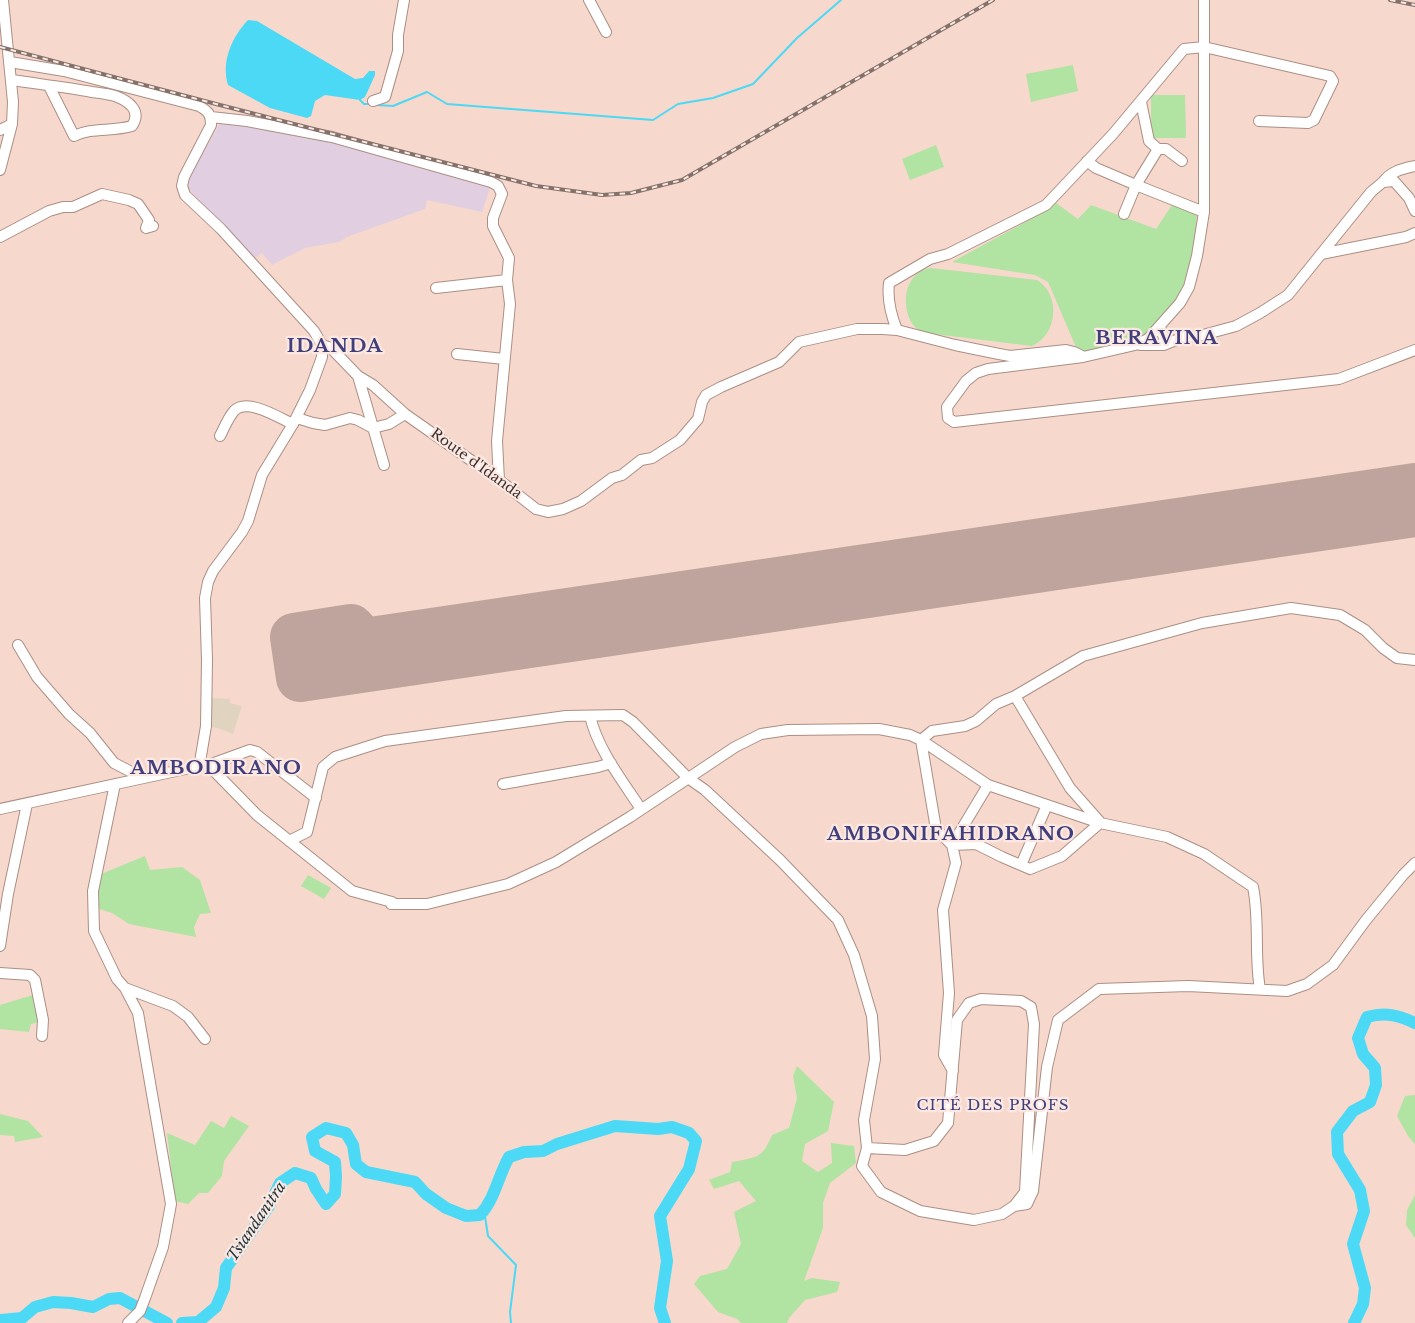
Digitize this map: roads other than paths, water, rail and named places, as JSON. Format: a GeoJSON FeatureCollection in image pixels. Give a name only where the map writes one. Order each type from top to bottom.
{"type":"FeatureCollection","features":[{"type":"Feature","properties":{"kind":"street"},"geometry":{"type":"LineString","coordinates":[[0,170],[12,124],[13,102],[3,0]]}},
{"type":"Feature","properties":{"kind":"street"},"geometry":{"type":"LineString","coordinates":[[372,101],[386,97],[398,51],[398,35],[404,0]]}},
{"type":"Feature","properties":{"kind":"street"},"geometry":{"type":"LineString","coordinates":[[589,0],[606,32]]}},
{"type":"Feature","properties":{"kind":"street"},"geometry":{"type":"LineString","coordinates":[[1204,0],[1204,212],[1197,256],[1189,287],[1180,303],[1148,339],[1135,345],[1083,357],[988,369],[976,373],[966,380],[947,407],[948,418],[954,422],[1339,379],[1415,350]]}},
{"type":"Feature","properties":{"kind":"street"},"geometry":{"type":"LineString","coordinates":[[897,330],[893,320],[888,293],[889,283],[930,258],[948,254],[1046,205],[1141,102],[1184,50],[1204,47],[1330,76],[1332,81],[1314,120],[1308,123],[1258,121]]}},
{"type":"Feature","properties":{"kind":"street"},"geometry":{"type":"LineString","coordinates":[[10,62],[64,71],[199,106],[207,110],[211,117],[247,121],[332,137],[379,152],[491,182],[498,186],[502,194],[493,218],[493,226],[508,258],[510,304],[497,441],[499,480]]}},
{"type":"Feature","properties":{"kind":"street"},"geometry":{"type":"LineString","coordinates":[[12,80],[115,96],[127,102],[136,112],[136,120],[132,126],[120,130],[84,131],[74,136],[49,86]]}},
{"type":"Feature","properties":{"kind":"street"},"geometry":{"type":"LineString","coordinates":[[1141,102],[1149,141],[1158,149],[1166,149],[1182,161]]}},
{"type":"Feature","properties":{"kind":"street","name":"Route d'Idanda"},"geometry":{"type":"LineString","coordinates":[[211,117],[211,125],[184,177],[182,186],[185,195],[222,229],[314,331],[322,345],[330,348],[358,376],[373,384],[405,414],[499,480],[536,509],[548,512],[563,509],[582,501],[612,478],[622,475],[641,460],[652,458],[680,440],[698,419],[702,402],[706,395],[779,362],[799,342],[858,329],[897,330],[955,345],[1010,356],[1066,350],[1083,357]]}},
{"type":"Feature","properties":{"kind":"street"},"geometry":{"type":"LineString","coordinates":[[0,130],[12,124]]}},
{"type":"Feature","properties":{"kind":"street"},"geometry":{"type":"LineString","coordinates":[[1124,214],[1136,185],[1158,149]]}},
{"type":"Feature","properties":{"kind":"street"},"geometry":{"type":"LineString","coordinates":[[1087,161],[1096,168],[1204,212]]}},
{"type":"Feature","properties":{"kind":"street"},"geometry":{"type":"LineString","coordinates":[[1135,345],[1164,345],[1185,337],[1199,336],[1236,326],[1260,313],[1288,295],[1371,192],[1386,177],[1399,169],[1415,166]]}},
{"type":"Feature","properties":{"kind":"street"},"geometry":{"type":"LineString","coordinates":[[1383,182],[1394,181],[1409,198],[1415,211]]}},
{"type":"Feature","properties":{"kind":"street"},"geometry":{"type":"LineString","coordinates":[[0,237],[50,211],[63,207],[73,207],[102,194],[138,204],[149,220],[146,228],[153,226]]}},
{"type":"Feature","properties":{"kind":"street"},"geometry":{"type":"LineString","coordinates":[[1321,254],[1406,237],[1415,232]]}},
{"type":"Feature","properties":{"kind":"street"},"geometry":{"type":"LineString","coordinates":[[436,288],[508,280]]}},
{"type":"Feature","properties":{"kind":"street"},"geometry":{"type":"LineString","coordinates":[[1160,327],[1164,338],[1170,342]]}},
{"type":"Feature","properties":{"kind":"street"},"geometry":{"type":"LineString","coordinates":[[203,764],[202,753],[206,726],[207,660],[205,598],[208,582],[212,571],[242,532],[248,521],[262,475],[295,421],[310,390],[322,357],[322,345]]}},
{"type":"Feature","properties":{"kind":"street"},"geometry":{"type":"LineString","coordinates":[[457,354],[504,359]]}},
{"type":"Feature","properties":{"kind":"street"},"geometry":{"type":"LineString","coordinates":[[358,376],[384,465]]}},
{"type":"Feature","properties":{"kind":"street"},"geometry":{"type":"LineString","coordinates":[[220,436],[234,411],[241,406],[259,409],[295,421],[325,425],[350,418],[373,428],[389,424],[405,414]]}},
{"type":"Feature","properties":{"kind":"street"},"geometry":{"type":"LineString","coordinates":[[921,740],[932,731],[965,726],[976,721],[996,704],[1015,696],[1083,656],[1202,623],[1291,608],[1340,615],[1365,630],[1383,648],[1397,658],[1415,660]]}},
{"type":"Feature","properties":{"kind":"street"},"geometry":{"type":"LineString","coordinates":[[18,645],[37,677],[69,714],[90,733],[114,763],[144,778]]}},
{"type":"Feature","properties":{"kind":"street"},"geometry":{"type":"LineString","coordinates":[[1015,696],[1070,788],[1100,823]]}},
{"type":"Feature","properties":{"kind":"street"},"geometry":{"type":"LineString","coordinates":[[289,840],[307,832],[323,767],[335,758],[385,742],[557,717],[623,715],[633,722],[688,778],[705,790],[780,860],[838,920],[854,955],[872,1016],[875,1059],[864,1120],[867,1148],[862,1166],[881,1192],[920,1211],[974,1220],[1002,1214],[1014,1206],[1025,1192],[1034,1024],[1031,1007],[1021,1001],[991,999],[981,999],[969,1004],[957,1020],[948,1123],[934,1141],[905,1150],[867,1148]]}},
{"type":"Feature","properties":{"kind":"street"},"geometry":{"type":"LineString","coordinates":[[590,716],[593,729],[611,763],[641,809]]}},
{"type":"Feature","properties":{"kind":"street"},"geometry":{"type":"LineString","coordinates":[[203,764],[215,772],[257,815],[352,891],[392,902],[390,904],[427,904],[508,884],[556,862],[735,747],[761,734],[788,730],[879,729],[910,735],[921,740],[988,785],[1100,823],[1167,837],[1204,854],[1253,887],[1257,925],[1257,972],[1260,989]]}},
{"type":"Feature","properties":{"kind":"street"},"geometry":{"type":"LineString","coordinates":[[921,740],[936,829],[952,845],[956,863],[943,910],[949,993],[944,1055],[953,1072]]}},
{"type":"Feature","properties":{"kind":"street"},"geometry":{"type":"LineString","coordinates":[[0,809],[190,768],[250,750],[257,752],[316,798]]}},
{"type":"Feature","properties":{"kind":"street"},"geometry":{"type":"LineString","coordinates":[[503,784],[598,768],[611,763]]}},
{"type":"Feature","properties":{"kind":"street"},"geometry":{"type":"LineString","coordinates":[[115,784],[93,891],[94,931],[116,979],[125,988],[138,1012],[171,1204],[163,1247],[145,1298],[140,1311],[128,1323]]}},
{"type":"Feature","properties":{"kind":"street"},"geometry":{"type":"LineString","coordinates":[[952,845],[988,785]]}},
{"type":"Feature","properties":{"kind":"street"},"geometry":{"type":"LineString","coordinates":[[0,946],[8,894],[27,804]]}},
{"type":"Feature","properties":{"kind":"street"},"geometry":{"type":"LineString","coordinates":[[1021,865],[1047,805]]}},
{"type":"Feature","properties":{"kind":"street"},"geometry":{"type":"LineString","coordinates":[[952,845],[976,844],[1030,869],[1062,856],[1100,823]]}},
{"type":"Feature","properties":{"kind":"street"},"geometry":{"type":"LineString","coordinates":[[1014,1206],[1027,1204],[1033,1191],[1046,1067],[1058,1020],[1099,989],[1188,986],[1287,991],[1307,984],[1333,965],[1366,920],[1403,875],[1415,864]]}},
{"type":"Feature","properties":{"kind":"street"},"geometry":{"type":"LineString","coordinates":[[0,973],[30,975],[34,980],[44,1020],[42,1036]]}},
{"type":"Feature","properties":{"kind":"street"},"geometry":{"type":"LineString","coordinates":[[125,988],[173,1006],[188,1017],[205,1039]]}},
{"type":"Feature","properties":{"kind":"water"},"geometry":{"type":"Polygon","coordinates":[[[248,20],[257,21],[355,79],[363,78],[369,71],[375,71],[365,97],[360,100],[325,95],[315,101],[311,116],[307,118],[270,108],[228,85],[226,67],[229,50],[237,34],[248,20]]]}},
{"type":"Feature","properties":{"kind":"waterway"},"geometry":{"type":"LineString","coordinates":[[376,105],[393,106],[427,92],[447,104],[653,120],[678,104],[713,98],[753,84],[797,38],[841,0]]}},
{"type":"Feature","properties":{"kind":"waterway"},"geometry":{"type":"LineString","coordinates":[[360,100],[364,104],[371,104]]}},
{"type":"Feature","properties":{"kind":"waterway","name":"Tsiandanitra"},"geometry":{"type":"LineString","coordinates":[[1354,1323],[1363,1304],[1365,1288],[1353,1244],[1364,1211],[1360,1190],[1338,1154],[1337,1132],[1353,1111],[1370,1102],[1376,1085],[1375,1068],[1363,1054],[1358,1038],[1367,1017],[1391,1015],[1415,1023]]}},
{"type":"Feature","properties":{"kind":"waterway","name":"Tsiandanitra"},"geometry":{"type":"LineString","coordinates":[[182,1323],[198,1322],[216,1307],[224,1288],[226,1268],[269,1206],[280,1183],[295,1173],[311,1178],[326,1204],[335,1194],[335,1162],[315,1151],[312,1137],[326,1128],[346,1133],[353,1145],[356,1164],[366,1172],[415,1182],[426,1194],[446,1208],[466,1216],[480,1215],[485,1209],[509,1157],[524,1152],[543,1151],[557,1144],[615,1126],[658,1129],[672,1127],[689,1133],[696,1141],[689,1169],[660,1216],[667,1261],[660,1308],[665,1323]]}},
{"type":"Feature","properties":{"kind":"waterway"},"geometry":{"type":"LineString","coordinates":[[484,1210],[488,1236],[516,1265],[510,1312],[511,1323]]}},
{"type":"Feature","properties":{"kind":"waterway","name":"Tsiandanitra"},"geometry":{"type":"LineString","coordinates":[[0,1320],[22,1318],[35,1307],[53,1302],[93,1307],[109,1299],[120,1298],[167,1323]]}},
{"type":"Feature","properties":{"kind":"railway"},"geometry":{"type":"LineString","coordinates":[[0,47],[536,186],[602,195],[631,193],[682,180],[993,0]]}},
{"type":"Feature","properties":{"kind":"railway"},"geometry":{"type":"LineString","coordinates":[[1390,0],[1415,5]]}},
{"type":"Feature","properties":{"kind":"district","name":"BERAVINA"},"geometry":{"type":"Point","coordinates":[1157,339]}},
{"type":"Feature","properties":{"kind":"district","name":"IDANDA"},"geometry":{"type":"Point","coordinates":[335,347]}},
{"type":"Feature","properties":{"kind":"district","name":"AMBODIRANO"},"geometry":{"type":"Point","coordinates":[216,769]}},
{"type":"Feature","properties":{"kind":"district","name":"AMBONIFAHIDRANO"},"geometry":{"type":"Point","coordinates":[951,835]}},
{"type":"Feature","properties":{"kind":"district","name":"CITÉ DES PROFS"},"geometry":{"type":"Point","coordinates":[993,1106]}}]}
